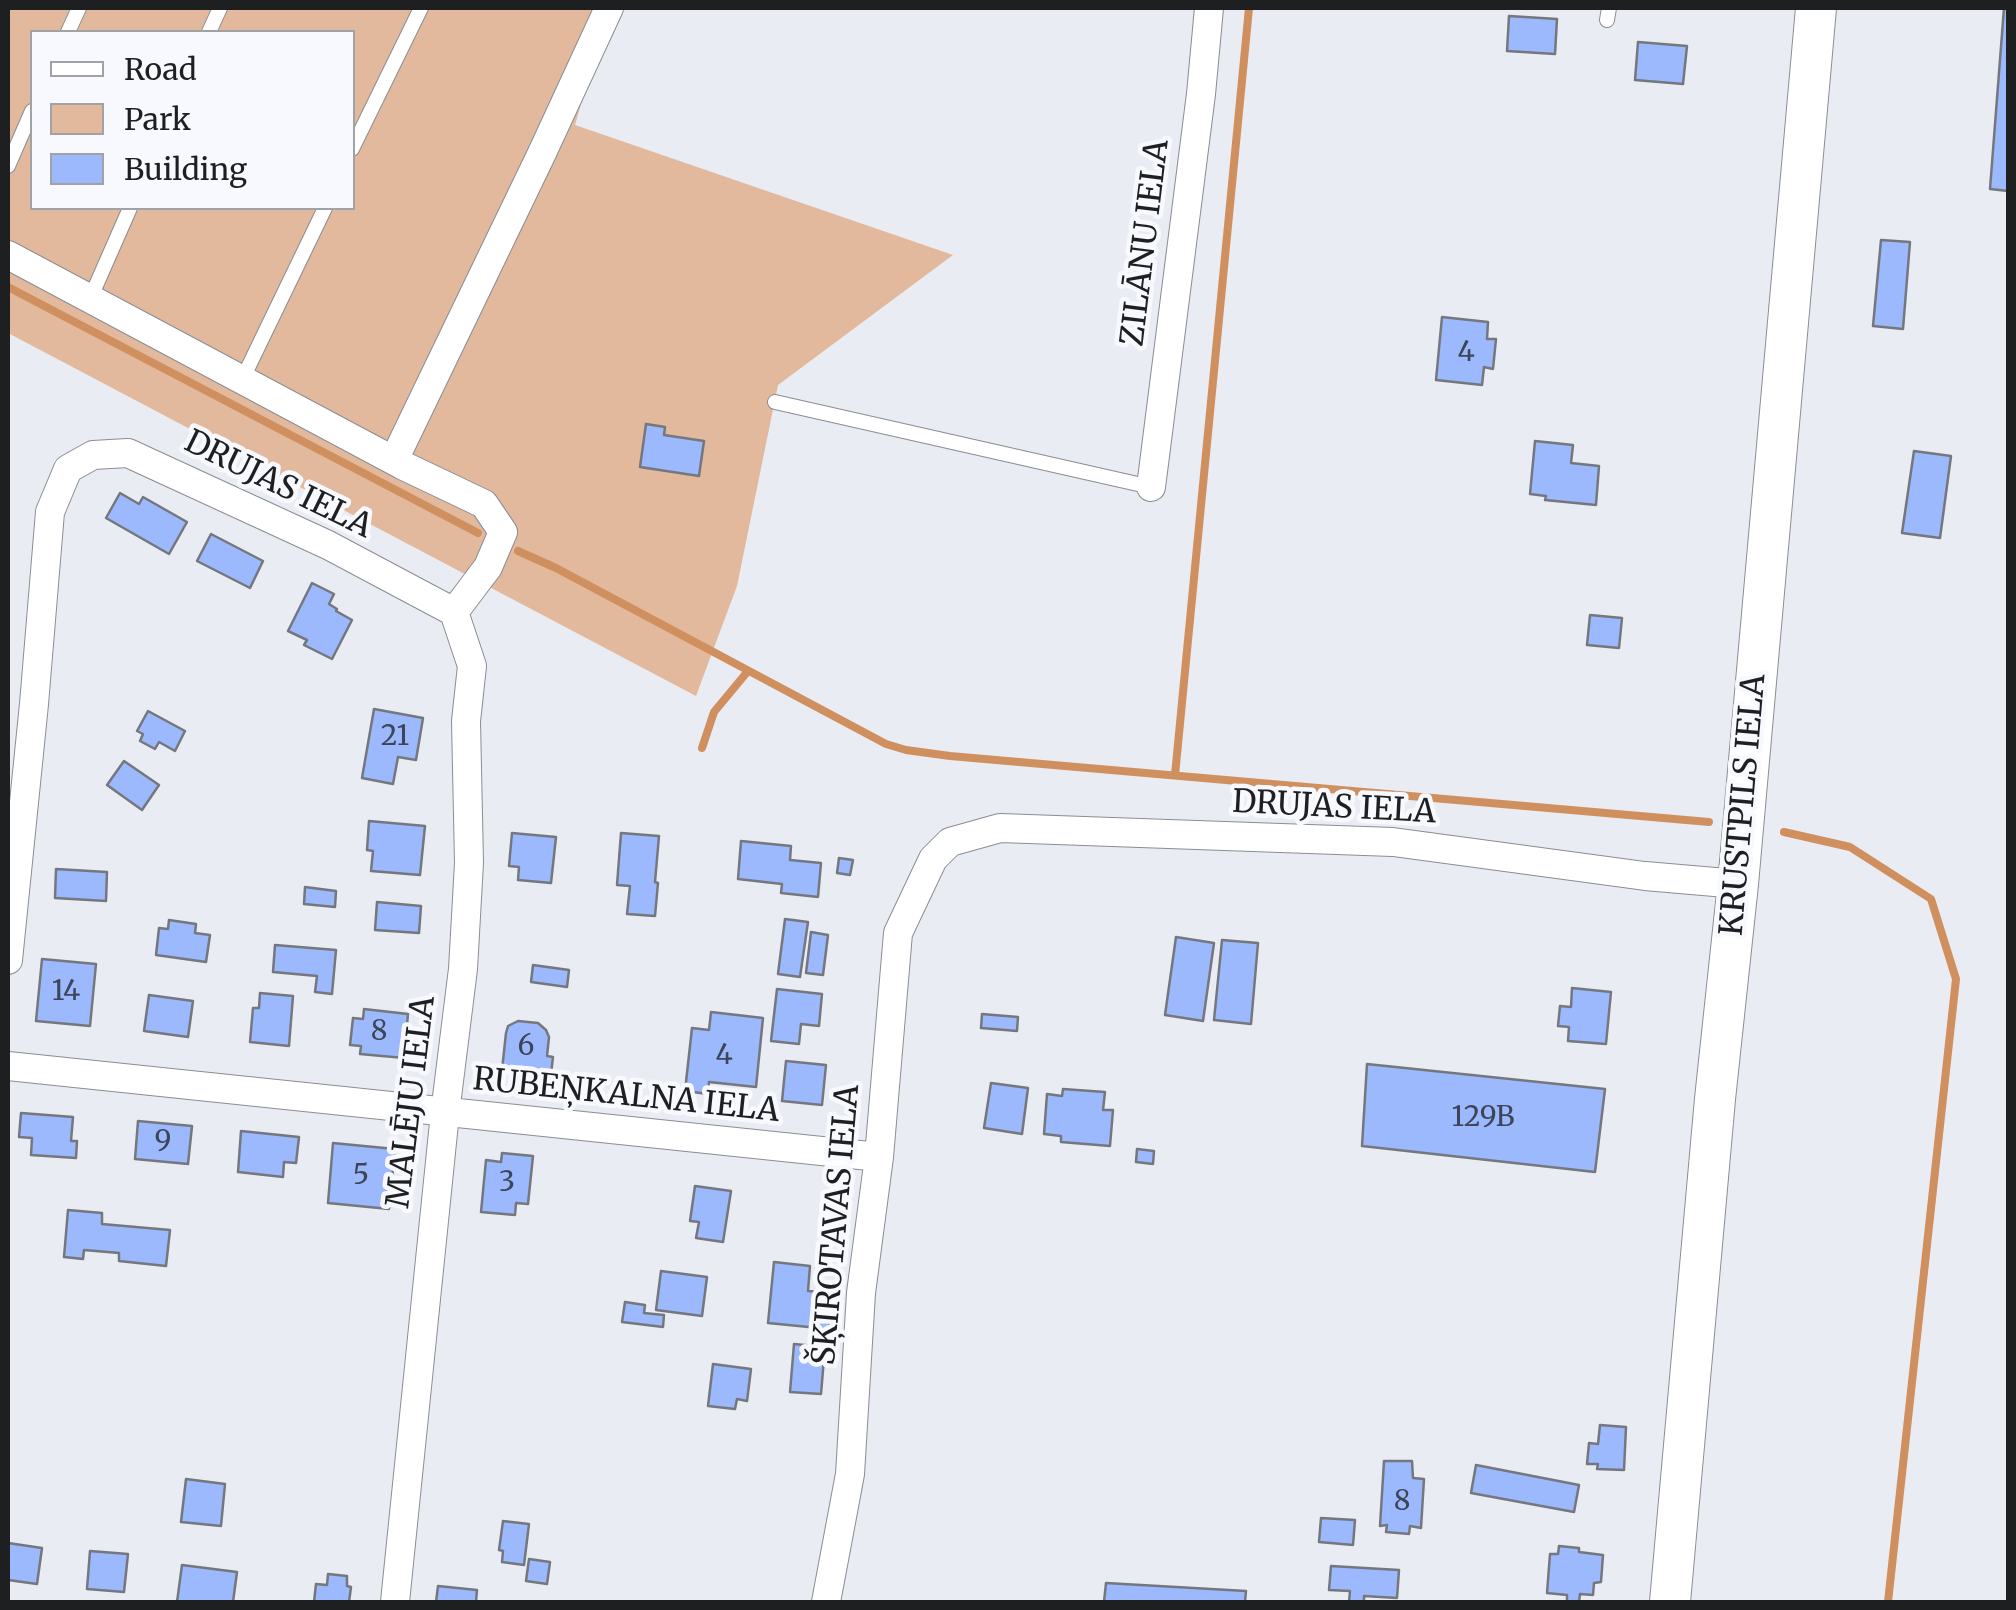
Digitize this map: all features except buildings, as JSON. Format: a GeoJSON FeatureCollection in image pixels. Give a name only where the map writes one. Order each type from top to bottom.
{"type":"FeatureCollection","features":[{"type":"Feature","properties":{"kind":"street","name":"ZILĀNU IELA"},"geometry":{"type":"LineString","coordinates":[[1151,487],[1201,94],[1208,8]]}},
{"type":"Feature","properties":{"kind":"street","name":"KRUSTPILS IELA"},"geometry":{"type":"LineString","coordinates":[[1670,1602],[1816,8]]}},
{"type":"Feature","properties":{"kind":"street"},"geometry":{"type":"LineString","coordinates":[[394,460],[542,153],[603,10]]}},
{"type":"Feature","properties":{"kind":"street"},"geometry":{"type":"LineString","coordinates":[[8,255],[484,504],[503,532],[488,567],[454,612]]}},
{"type":"Feature","properties":{"kind":"street","name":"DRUJAS IELA"},"geometry":{"type":"LineString","coordinates":[[8,960],[50,512],[68,470],[94,456],[128,453],[328,545],[454,612]]}},
{"type":"Feature","properties":{"kind":"street","name":"MALĒJU IELA"},"geometry":{"type":"LineString","coordinates":[[395,1602],[444,1113],[463,969],[468,863],[466,721],[472,666],[454,612]]}},
{"type":"Feature","properties":{"kind":"street","name":"DRUJAS IELA"},"geometry":{"type":"LineString","coordinates":[[932,859],[950,842],[1000,828],[1393,842],[1644,876],[1738,884]]}},
{"type":"Feature","properties":{"kind":"street","name":"ŠĶIROTAVAS IELA"},"geometry":{"type":"LineString","coordinates":[[826,1602],[850,1474],[864,1270],[879,1158],[898,933],[932,859]]}},
{"type":"Feature","properties":{"kind":"street","name":"RUBEŅKALNA IELA"},"geometry":{"type":"LineString","coordinates":[[8,1066],[879,1158]]}},
{"type":"Feature","properties":{"kind":"lane"},"geometry":{"type":"LineString","coordinates":[[355,144],[420,8]]}},
{"type":"Feature","properties":{"kind":"lane"},"geometry":{"type":"LineString","coordinates":[[8,166],[30,116]]}},
{"type":"Feature","properties":{"kind":"lane"},"geometry":{"type":"LineString","coordinates":[[90,298],[129,210]]}},
{"type":"Feature","properties":{"kind":"lane"},"geometry":{"type":"LineString","coordinates":[[242,380],[324,210]]}},
{"type":"Feature","properties":{"kind":"lane"},"geometry":{"type":"LineString","coordinates":[[775,402],[1151,487]]}},
{"type":"Feature","properties":{"kind":"green space"},"geometry":{"type":"Polygon","coordinates":[[[8,8],[609,8],[575,125],[953,255],[778,385],[737,586],[696,696],[8,333],[8,8]]]}},
{"type":"Feature","properties":{"kind":"waterway"},"geometry":{"type":"LineString","coordinates":[[1175,775],[1249,8]]}},
{"type":"Feature","properties":{"kind":"waterway"},"geometry":{"type":"LineString","coordinates":[[8,287],[478,533]]}},
{"type":"Feature","properties":{"kind":"waterway"},"geometry":{"type":"LineString","coordinates":[[518,551],[886,744],[906,750],[1709,822]]}},
{"type":"Feature","properties":{"kind":"waterway"},"geometry":{"type":"LineString","coordinates":[[702,748],[714,712],[748,671]]}},
{"type":"Feature","properties":{"kind":"waterway"},"geometry":{"type":"LineString","coordinates":[[1784,832],[1850,847],[1931,899],[1956,979],[1888,1602]]}}]}
